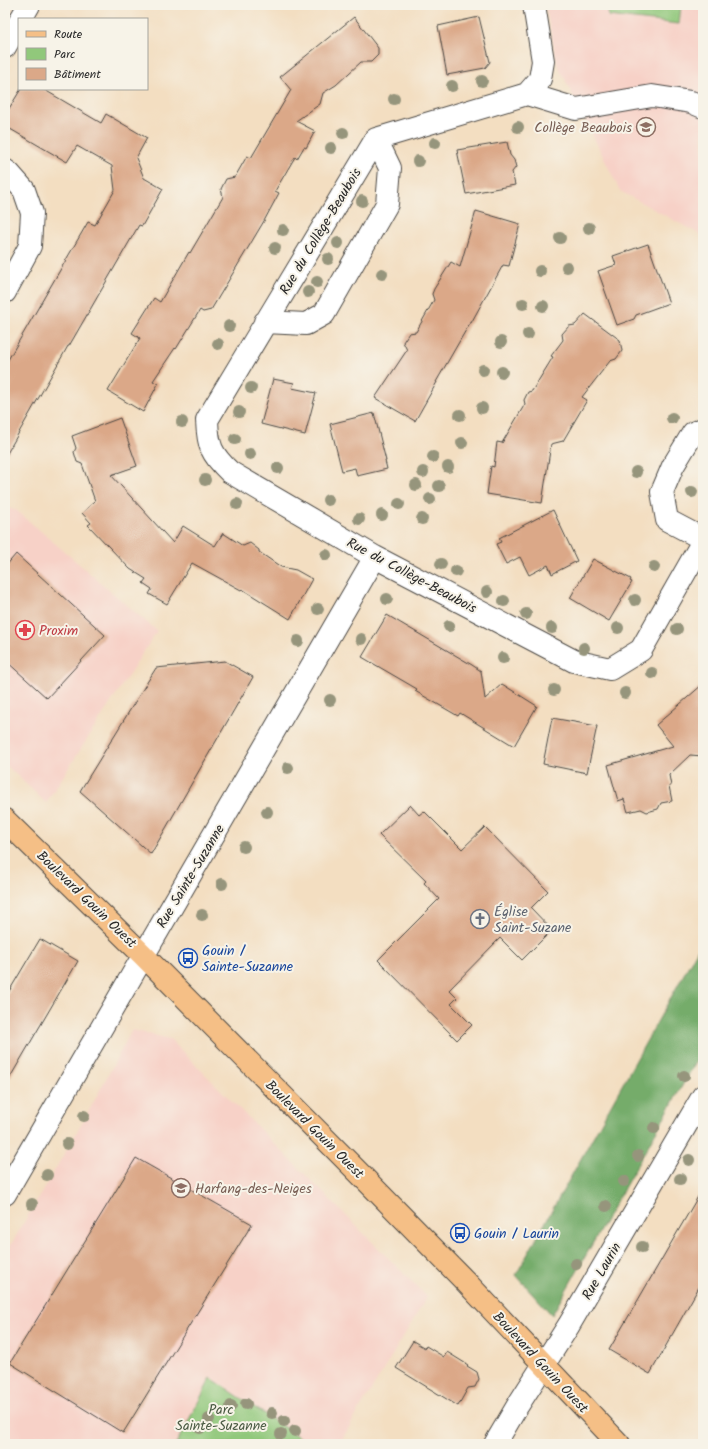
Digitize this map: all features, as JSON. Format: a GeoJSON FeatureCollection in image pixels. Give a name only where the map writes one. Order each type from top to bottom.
{"type":"FeatureCollection","features":[{"type":"Feature","properties":{"kind":"main road","name":"Boulevard Gouin Ouest"},"geometry":{"type":"LineString","coordinates":[[5,820],[143,955],[404,1219],[619,1444]]}},
{"type":"Feature","properties":{"kind":"street"},"geometry":{"type":"LineString","coordinates":[[20,18],[29,5]]}},
{"type":"Feature","properties":{"kind":"street"},"geometry":{"type":"LineString","coordinates":[[265,322],[306,324],[324,314],[387,204],[390,168],[376,139],[527,94],[540,79],[543,61],[534,5]]}},
{"type":"Feature","properties":{"kind":"street"},"geometry":{"type":"LineString","coordinates":[[527,94],[576,109],[652,96],[692,102],[703,107]]}},
{"type":"Feature","properties":{"kind":"street","name":"Rue du Collège-Beaubois"},"geometry":{"type":"LineString","coordinates":[[376,139],[207,420],[208,439],[216,458],[230,472],[375,557],[574,661],[610,669],[641,650],[703,540],[667,520],[662,492],[673,466],[693,433],[703,429]]}},
{"type":"Feature","properties":{"kind":"street"},"geometry":{"type":"LineString","coordinates":[[5,170],[24,190],[32,213],[30,246],[5,292]]}},
{"type":"Feature","properties":{"kind":"street","name":"Rue Sainte-Suzanne"},"geometry":{"type":"LineString","coordinates":[[5,1194],[375,557]]}},
{"type":"Feature","properties":{"kind":"street","name":"Rue Laurin"},"geometry":{"type":"LineString","coordinates":[[495,1444],[569,1325],[703,1096]]}},
{"type":"Feature","properties":{"kind":"shaded area","name":"Collège Beaubois"},"geometry":{"type":"Polygon","coordinates":[[[545,5],[703,5],[703,236],[620,191],[557,63],[545,5]]]}},
{"type":"Feature","properties":{"kind":"shaded area"},"geometry":{"type":"Polygon","coordinates":[[[5,508],[16,510],[157,631],[46,803],[5,764],[5,508]]]}},
{"type":"Feature","properties":{"kind":"shaded area","name":"Harfang-des-Neiges"},"geometry":{"type":"Polygon","coordinates":[[[132,1030],[170,1039],[427,1297],[339,1444],[5,1444],[5,1255],[84,1120],[132,1030]]]}},
{"type":"Feature","properties":{"kind":"green space"},"geometry":{"type":"Polygon","coordinates":[[[609,5],[681,5],[679,24],[608,16],[609,5]]]}},
{"type":"Feature","properties":{"kind":"green space"},"geometry":{"type":"Polygon","coordinates":[[[703,940],[703,1049],[552,1315],[516,1275],[703,940]]]}},
{"type":"Feature","properties":{"kind":"green space","name":"Parc Sainte-Suzanne"},"geometry":{"type":"Polygon","coordinates":[[[211,1378],[309,1444],[176,1444],[211,1378]]]}},
{"type":"Feature","properties":{"kind":"building"},"geometry":{"type":"Polygon","coordinates":[[[354,17],[378,48],[378,55],[371,62],[361,62],[336,85],[323,93],[320,104],[296,121],[315,131],[306,148],[304,147],[297,159],[295,157],[275,191],[279,193],[264,221],[211,310],[203,312],[200,310],[176,349],[175,348],[153,381],[158,384],[143,412],[108,391],[140,338],[132,333],[154,298],[160,302],[223,197],[221,189],[226,179],[235,177],[247,156],[251,158],[291,90],[280,77],[354,17]]]}},
{"type":"Feature","properties":{"kind":"building"},"geometry":{"type":"Polygon","coordinates":[[[479,17],[490,62],[485,68],[447,75],[438,26],[479,17]]]}},
{"type":"Feature","properties":{"kind":"building"},"geometry":{"type":"Polygon","coordinates":[[[20,90],[45,90],[101,123],[106,114],[147,138],[136,158],[144,178],[163,189],[142,226],[139,225],[5,457],[5,365],[88,222],[95,225],[115,190],[112,166],[77,146],[67,162],[5,126],[5,115],[20,90]]]}},
{"type":"Feature","properties":{"kind":"building"},"geometry":{"type":"Polygon","coordinates":[[[507,142],[510,155],[514,160],[516,167],[512,172],[515,185],[466,194],[457,150],[507,142]]]}},
{"type":"Feature","properties":{"kind":"building"},"geometry":{"type":"Polygon","coordinates":[[[476,211],[520,224],[509,266],[503,265],[415,421],[375,398],[407,350],[403,342],[409,333],[416,332],[434,300],[432,294],[434,289],[451,262],[460,267],[476,211]]]}},
{"type":"Feature","properties":{"kind":"building"},"geometry":{"type":"Polygon","coordinates":[[[648,244],[669,303],[636,315],[634,319],[617,325],[598,271],[616,265],[613,256],[648,244]]]}},
{"type":"Feature","properties":{"kind":"building"},"geometry":{"type":"Polygon","coordinates":[[[585,314],[620,340],[622,351],[616,359],[610,361],[582,397],[587,400],[563,441],[551,444],[542,503],[487,494],[491,466],[494,467],[497,442],[502,443],[525,404],[524,400],[528,392],[532,391],[553,357],[551,356],[563,340],[562,334],[569,326],[575,325],[585,314]]]}},
{"type":"Feature","properties":{"kind":"building"},"geometry":{"type":"Polygon","coordinates":[[[273,379],[294,383],[292,388],[316,393],[305,435],[261,424],[273,379]]]}},
{"type":"Feature","properties":{"kind":"building"},"geometry":{"type":"Polygon","coordinates":[[[374,413],[387,469],[357,476],[355,468],[342,471],[330,424],[374,413]]]}},
{"type":"Feature","properties":{"kind":"building"},"geometry":{"type":"Polygon","coordinates":[[[120,418],[137,466],[111,475],[173,543],[183,526],[215,546],[223,533],[243,546],[250,543],[259,550],[259,552],[281,567],[296,570],[312,579],[290,619],[242,589],[241,590],[192,563],[167,604],[149,594],[152,589],[143,583],[146,579],[130,569],[88,525],[91,523],[82,513],[95,501],[82,464],[77,462],[74,452],[76,448],[72,436],[120,418]]]}},
{"type":"Feature","properties":{"kind":"building"},"geometry":{"type":"Polygon","coordinates":[[[553,510],[577,561],[552,574],[548,565],[529,575],[520,557],[506,564],[496,544],[501,542],[499,538],[553,510]]]}},
{"type":"Feature","properties":{"kind":"building"},"geometry":{"type":"Polygon","coordinates":[[[16,554],[105,635],[47,698],[5,660],[5,567],[16,554]]]}},
{"type":"Feature","properties":{"kind":"building"},"geometry":{"type":"Polygon","coordinates":[[[593,559],[631,579],[630,581],[632,582],[609,621],[570,598],[593,559]]]}},
{"type":"Feature","properties":{"kind":"building"},"geometry":{"type":"Polygon","coordinates":[[[387,615],[481,671],[485,699],[502,684],[537,706],[514,746],[460,713],[458,716],[415,691],[417,689],[362,657],[387,615]]]}},
{"type":"Feature","properties":{"kind":"building"},"geometry":{"type":"Polygon","coordinates":[[[225,661],[253,677],[151,854],[80,791],[156,668],[225,661]]]}},
{"type":"Feature","properties":{"kind":"building"},"geometry":{"type":"Polygon","coordinates":[[[703,684],[703,756],[690,755],[669,775],[671,786],[669,786],[672,801],[661,803],[658,809],[647,812],[641,809],[628,812],[624,799],[618,801],[608,765],[673,746],[656,725],[703,684]]]}},
{"type":"Feature","properties":{"kind":"building"},"geometry":{"type":"Polygon","coordinates":[[[552,718],[597,726],[587,773],[543,764],[552,718]]]}},
{"type":"Feature","properties":{"kind":"building","name":"Église Saint-Suzane"},"geometry":{"type":"Polygon","coordinates":[[[410,805],[419,815],[424,811],[462,849],[485,827],[548,891],[531,908],[552,930],[522,960],[500,938],[449,990],[457,998],[451,1004],[472,1025],[457,1040],[378,960],[439,899],[424,883],[426,881],[379,835],[410,805]]]}},
{"type":"Feature","properties":{"kind":"building"},"geometry":{"type":"Polygon","coordinates":[[[40,939],[78,961],[5,1086],[5,998],[40,939]]]}},
{"type":"Feature","properties":{"kind":"building"},"geometry":{"type":"Polygon","coordinates":[[[136,1158],[252,1224],[123,1433],[10,1363],[136,1158]]]}},
{"type":"Feature","properties":{"kind":"building"},"geometry":{"type":"Polygon","coordinates":[[[703,1188],[703,1280],[650,1374],[609,1350],[703,1188]]]}},
{"type":"Feature","properties":{"kind":"building"},"geometry":{"type":"Polygon","coordinates":[[[413,1341],[425,1348],[426,1346],[444,1357],[447,1352],[477,1372],[479,1379],[475,1387],[468,1388],[458,1406],[396,1368],[413,1341]]]}},
{"type":"Feature","properties":{"kind":"place","name":"Collège Beaubois"},"geometry":{"type":"Point","coordinates":[646,127]}},
{"type":"Feature","properties":{"kind":"place","name":"Proxim"},"geometry":{"type":"Point","coordinates":[25,630]}},
{"type":"Feature","properties":{"kind":"place","name":"Église Saint-Suzane"},"geometry":{"type":"Point","coordinates":[480,919]}},
{"type":"Feature","properties":{"kind":"place","name":"Gouin / Sainte-Suzanne"},"geometry":{"type":"Point","coordinates":[188,958]}},
{"type":"Feature","properties":{"kind":"place","name":"Harfang-des-Neiges"},"geometry":{"type":"Point","coordinates":[181,1188]}},
{"type":"Feature","properties":{"kind":"place","name":"Gouin / Laurin"},"geometry":{"type":"Point","coordinates":[460,1233]}}]}
